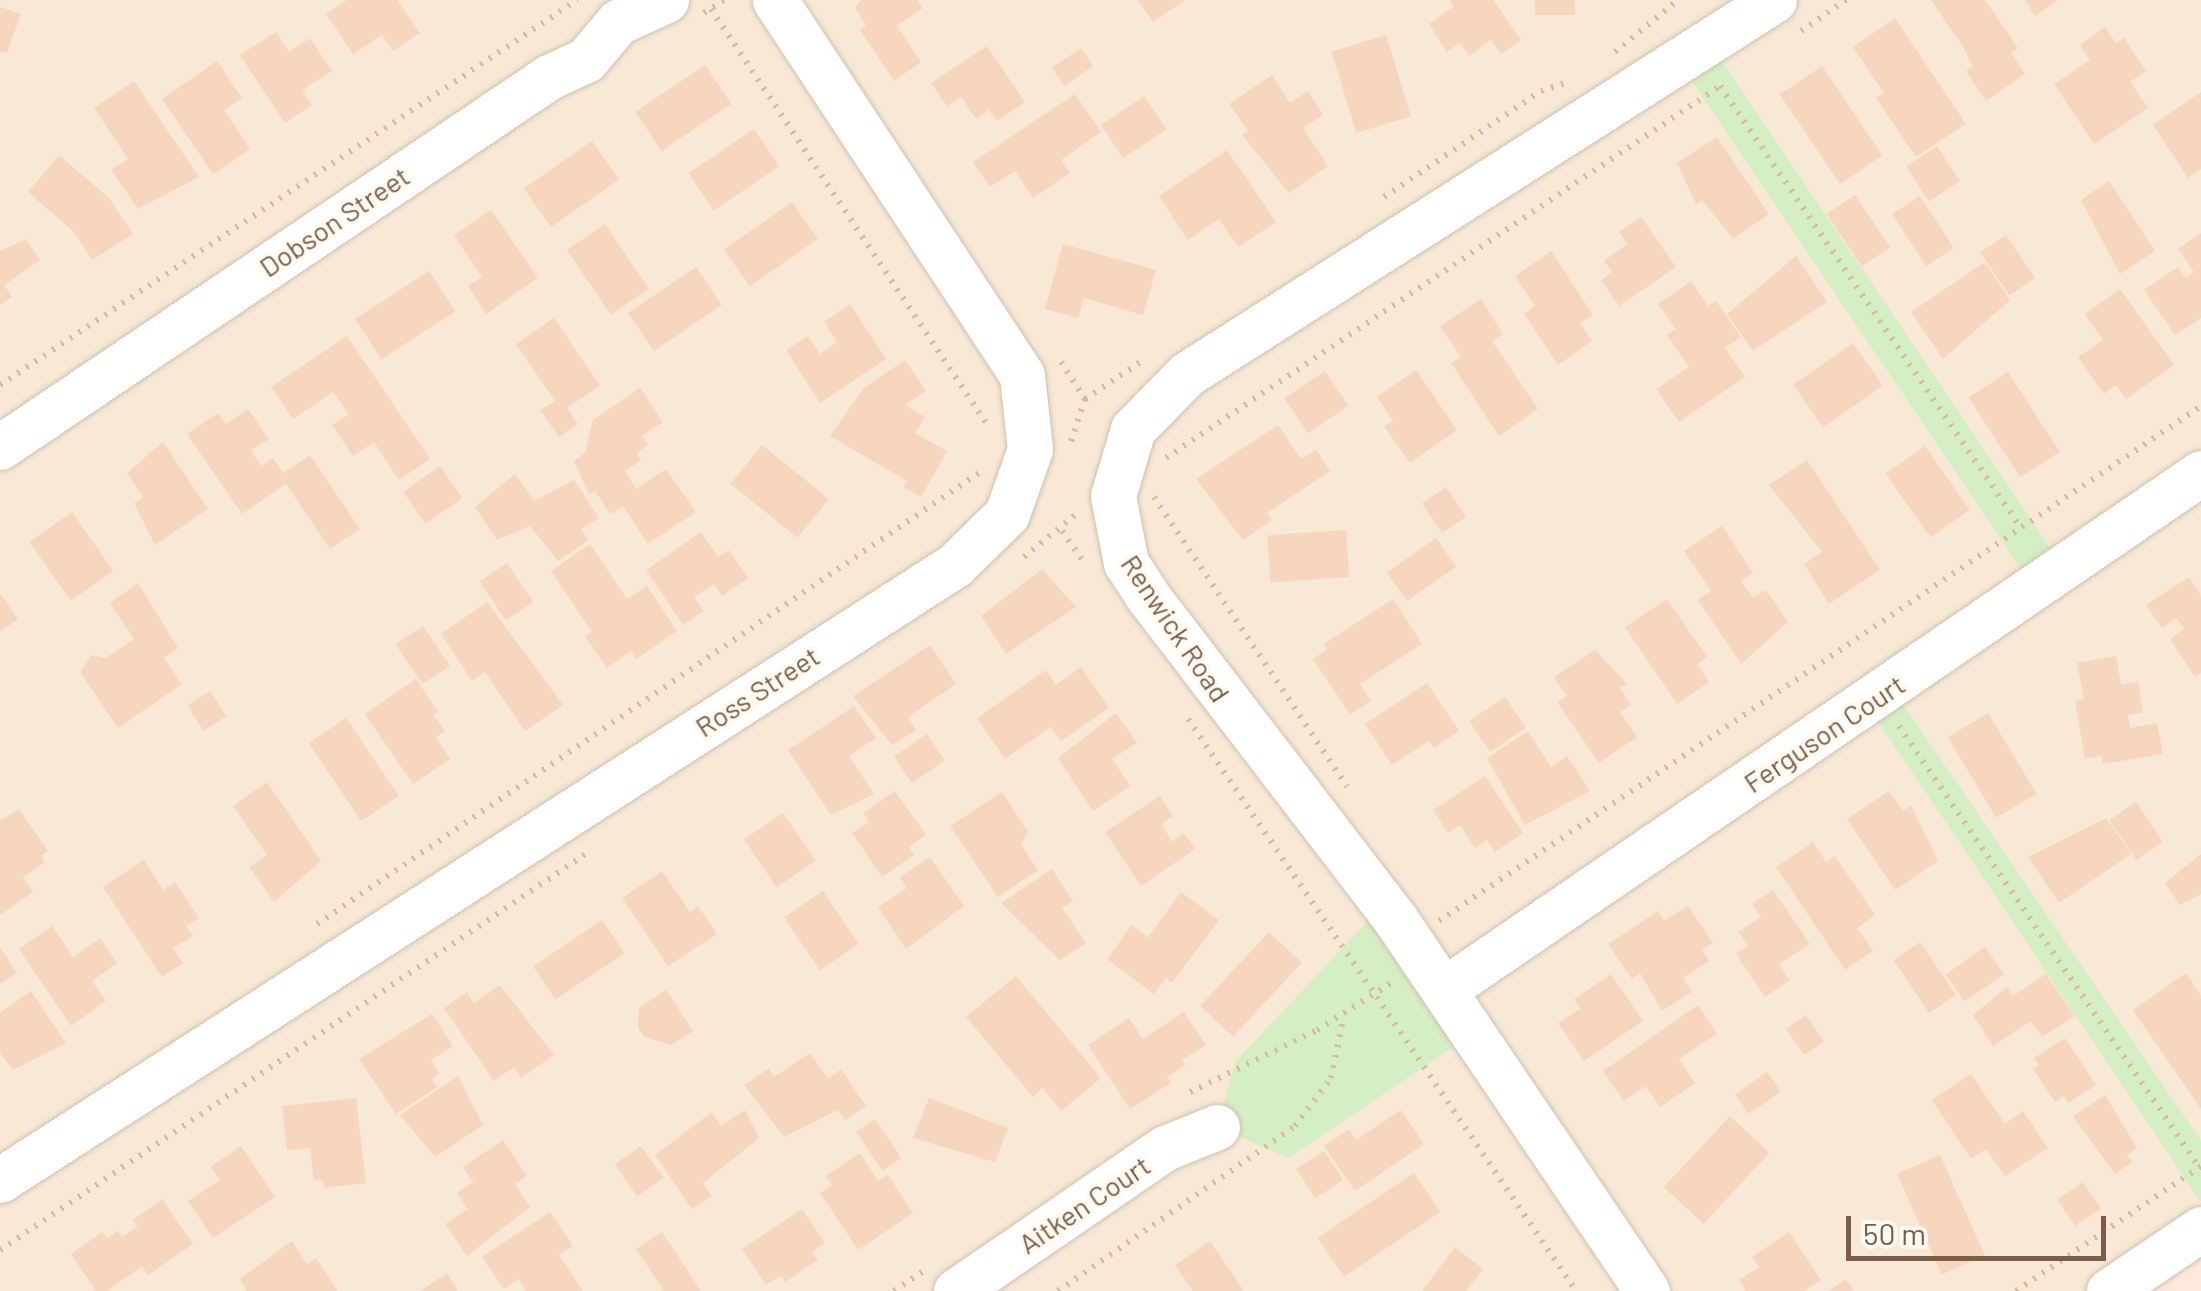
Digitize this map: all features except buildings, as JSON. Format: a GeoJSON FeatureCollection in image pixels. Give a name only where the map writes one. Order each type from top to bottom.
{"type":"FeatureCollection","features":[{"type":"Feature","properties":{"kind":"street","name":"Dobson Street"},"geometry":{"type":"LineString","coordinates":[[0,447],[549,77],[586,60],[618,22],[666,0]]}},
{"type":"Feature","properties":{"kind":"street","name":"Ross Street"},"geometry":{"type":"LineString","coordinates":[[0,1180],[955,565],[1008,514],[1030,449],[1022,376],[775,0]]}},
{"type":"Feature","properties":{"kind":"street","name":"Renwick Road"},"geometry":{"type":"LineString","coordinates":[[1647,1291],[1444,989],[1185,650],[1126,563],[1113,506],[1122,452],[1147,410],[1186,374],[1778,21]]}},
{"type":"Feature","properties":{"kind":"street","name":"Ferguson Court"},"geometry":{"type":"LineString","coordinates":[[1444,989],[2201,473]]}},
{"type":"Feature","properties":{"kind":"street","name":"Aitken Court"},"geometry":{"type":"LineString","coordinates":[[956,1291],[1165,1148],[1218,1127]]}},
{"type":"Feature","properties":{"kind":"street"},"geometry":{"type":"LineString","coordinates":[[2109,1291],[2201,1229]]}},
{"type":"Feature","properties":{"kind":"path"},"geometry":{"type":"LineString","coordinates":[[0,385],[577,0]]}},
{"type":"Feature","properties":{"kind":"path"},"geometry":{"type":"LineString","coordinates":[[1778,21],[1846,0]]}},
{"type":"Feature","properties":{"kind":"path"},"geometry":{"type":"LineString","coordinates":[[711,9],[995,437]]}},
{"type":"Feature","properties":{"kind":"path"},"geometry":{"type":"LineString","coordinates":[[1156,465],[1736,75]]}},
{"type":"Feature","properties":{"kind":"path"},"geometry":{"type":"LineString","coordinates":[[1720,86],[2020,528]]}},
{"type":"Feature","properties":{"kind":"path"},"geometry":{"type":"LineString","coordinates":[[1438,921],[2201,406]]}},
{"type":"Feature","properties":{"kind":"path"},"geometry":{"type":"LineString","coordinates":[[306,932],[986,465]]}},
{"type":"Feature","properties":{"kind":"path"},"geometry":{"type":"LineString","coordinates":[[1151,492],[1350,789]]}},
{"type":"Feature","properties":{"kind":"path"},"geometry":{"type":"LineString","coordinates":[[1062,531],[1095,580]]}},
{"type":"Feature","properties":{"kind":"path"},"geometry":{"type":"LineString","coordinates":[[1183,712],[1576,1291]]}},
{"type":"Feature","properties":{"kind":"path"},"geometry":{"type":"LineString","coordinates":[[1898,723],[2200,1166],[2016,1291]]}},
{"type":"Feature","properties":{"kind":"path"},"geometry":{"type":"LineString","coordinates":[[1427,905],[1447,935]]}},
{"type":"Feature","properties":{"kind":"shaded area"},"geometry":{"type":"Polygon","coordinates":[[[0,0],[2201,0],[2201,1229],[2109,1291],[0,1291],[0,0]]]}},
{"type":"Feature","properties":{"kind":"shaded area"},"geometry":{"type":"Polygon","coordinates":[[[2201,1229],[2201,1291],[2109,1291],[2201,1229]]]}},
{"type":"Feature","properties":{"kind":"green space"},"geometry":{"type":"Polygon","coordinates":[[[1709,42],[2064,568],[2034,589],[1679,62],[1709,42]]]}},
{"type":"Feature","properties":{"kind":"green space"},"geometry":{"type":"Polygon","coordinates":[[[1892,688],[2201,1141],[2201,1202],[1867,705],[1892,688]]]}},
{"type":"Feature","properties":{"kind":"green space"},"geometry":{"type":"Polygon","coordinates":[[[1384,904],[1474,1033],[1288,1158],[1217,1127],[1236,1061],[1384,904]]]}}]}
